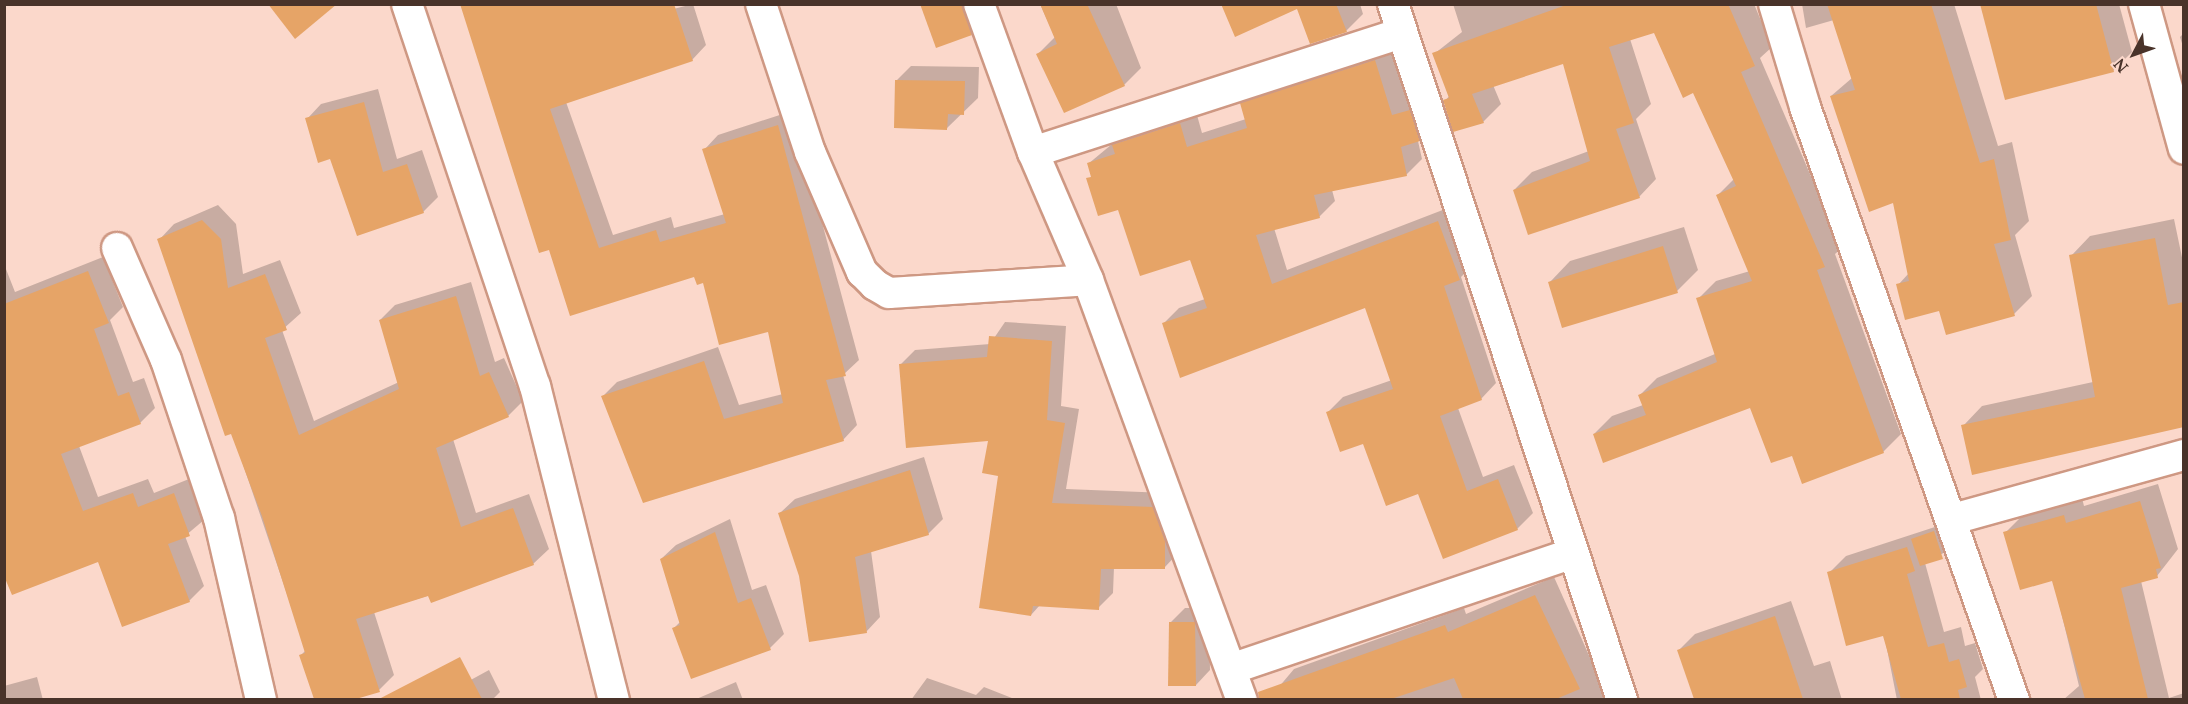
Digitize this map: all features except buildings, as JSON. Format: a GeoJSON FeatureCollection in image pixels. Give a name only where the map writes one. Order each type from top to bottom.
{"type":"FeatureCollection","features":[{"type":"Feature","properties":{"kind":"street"},"geometry":{"type":"LineString","coordinates":[[406,4],[535,386],[614,699]]}},
{"type":"Feature","properties":{"kind":"street"},"geometry":{"type":"LineString","coordinates":[[761,4],[810,152],[862,272],[875,285],[889,293],[1088,280]]}},
{"type":"Feature","properties":{"kind":"street"},"geometry":{"type":"LineString","coordinates":[[979,4],[1033,152],[1088,280],[1242,699]]}},
{"type":"Feature","properties":{"kind":"street"},"geometry":{"type":"LineString","coordinates":[[1393,4],[1570,554],[1622,699]]}},
{"type":"Feature","properties":{"kind":"street"},"geometry":{"type":"LineString","coordinates":[[1774,4],[1805,107],[1953,519],[2014,699]]}},
{"type":"Feature","properties":{"kind":"street"},"geometry":{"type":"LineString","coordinates":[[2144,4],[2184,149]]}},
{"type":"Feature","properties":{"kind":"street"},"geometry":{"type":"LineString","coordinates":[[1033,152],[1401,33]]}},
{"type":"Feature","properties":{"kind":"street"},"geometry":{"type":"LineString","coordinates":[[117,248],[166,360],[219,518],[261,699]]}},
{"type":"Feature","properties":{"kind":"street"},"geometry":{"type":"LineString","coordinates":[[1953,519],[2184,455]]}},
{"type":"Feature","properties":{"kind":"street"},"geometry":{"type":"LineString","coordinates":[[1231,669],[1570,554]]}}]}
